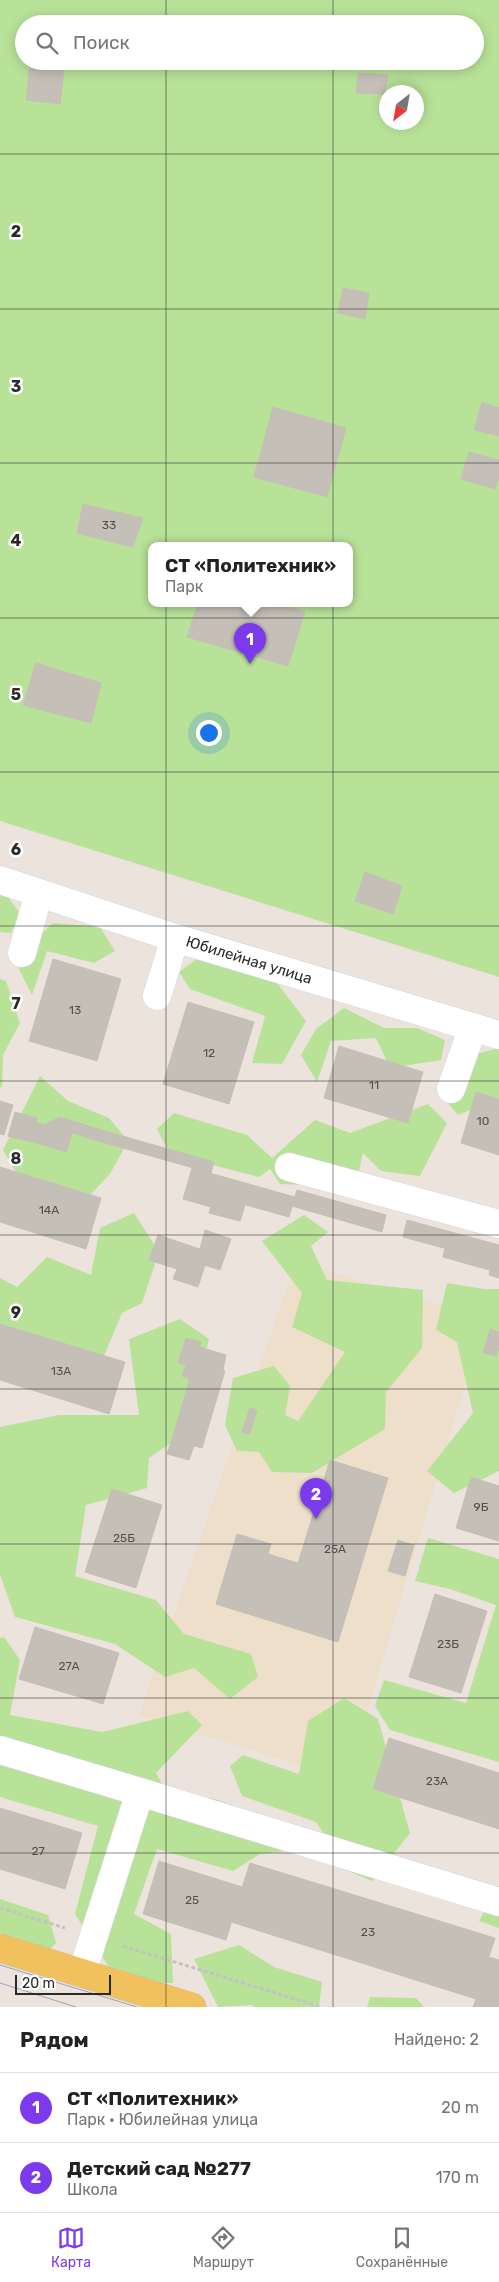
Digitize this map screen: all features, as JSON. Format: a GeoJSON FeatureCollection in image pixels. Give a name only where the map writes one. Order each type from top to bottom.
{"type":"FeatureCollection","features":[{"type":"Feature","properties":{"kind":"main road"},"geometry":{"type":"LineString","coordinates":[[0,1948],[192,2007]]}},
{"type":"Feature","properties":{"kind":"street","name":"Юбилейная улица"},"geometry":{"type":"LineString","coordinates":[[0,880],[175,938],[499,1035]]}},
{"type":"Feature","properties":{"kind":"street"},"geometry":{"type":"LineString","coordinates":[[22,953],[39,892]]}},
{"type":"Feature","properties":{"kind":"street"},"geometry":{"type":"LineString","coordinates":[[157,996],[175,938]]}},
{"type":"Feature","properties":{"kind":"street"},"geometry":{"type":"LineString","coordinates":[[451,1089],[473,1027]]}},
{"type":"Feature","properties":{"kind":"street"},"geometry":{"type":"LineString","coordinates":[[289,1167],[499,1224]]}},
{"type":"Feature","properties":{"kind":"street"},"geometry":{"type":"LineString","coordinates":[[0,1750],[499,1902]]}},
{"type":"Feature","properties":{"kind":"street"},"geometry":{"type":"LineString","coordinates":[[82,1973],[140,1792]]}},
{"type":"Feature","properties":{"kind":"path"},"geometry":{"type":"LineString","coordinates":[[0,1908],[321,2007]]}},
{"type":"Feature","properties":{"kind":"shaded area"},"geometry":{"type":"Polygon","coordinates":[[[296,1261],[477,1316],[483,1324],[347,1780],[139,1715],[296,1261]]]}},
{"type":"Feature","properties":{"kind":"green space"},"geometry":{"type":"Polygon","coordinates":[[[0,0],[499,0],[499,977],[0,821],[0,0]]]}},
{"type":"Feature","properties":{"kind":"green space"},"geometry":{"type":"Polygon","coordinates":[[[0,887],[20,913],[11,933],[0,932],[0,887]]]}},
{"type":"Feature","properties":{"kind":"green space"},"geometry":{"type":"Polygon","coordinates":[[[53,923],[100,927],[115,951],[94,963],[47,951],[32,995],[14,959],[53,923]]]}},
{"type":"Feature","properties":{"kind":"green space"},"geometry":{"type":"Polygon","coordinates":[[[198,958],[277,983],[306,1021],[282,1064],[252,1063],[265,1016],[190,989],[179,972],[198,958]]]}},
{"type":"Feature","properties":{"kind":"green space"},"geometry":{"type":"Polygon","coordinates":[[[0,979],[6,981],[20,1023],[3,1055],[2,1087],[0,1087],[0,979]]]}},
{"type":"Feature","properties":{"kind":"green space"},"geometry":{"type":"Polygon","coordinates":[[[344,1008],[384,1028],[417,1028],[445,1040],[441,1060],[390,1068],[376,1038],[331,1041],[317,1082],[301,1055],[316,1029],[344,1008]]]}},
{"type":"Feature","properties":{"kind":"green space"},"geometry":{"type":"Polygon","coordinates":[[[499,1048],[499,1098],[458,1115],[439,1092],[452,1060],[499,1048]]]}},
{"type":"Feature","properties":{"kind":"green space"},"geometry":{"type":"Polygon","coordinates":[[[40,1076],[68,1101],[109,1118],[128,1141],[110,1174],[78,1208],[26,1190],[3,1150],[40,1076]]]}},
{"type":"Feature","properties":{"kind":"green space"},"geometry":{"type":"Polygon","coordinates":[[[428,1104],[447,1123],[420,1176],[381,1171],[363,1153],[355,1187],[280,1184],[270,1169],[259,1177],[170,1154],[157,1129],[174,1113],[247,1135],[272,1158],[315,1120],[350,1133],[428,1104]]]}},
{"type":"Feature","properties":{"kind":"green space"},"geometry":{"type":"Polygon","coordinates":[[[134,1213],[159,1252],[142,1303],[122,1313],[101,1363],[0,1338],[0,1278],[17,1287],[47,1257],[91,1275],[100,1228],[134,1213]]]}},
{"type":"Feature","properties":{"kind":"green space"},"geometry":{"type":"Polygon","coordinates":[[[304,1215],[328,1232],[311,1246],[327,1280],[423,1290],[422,1348],[386,1392],[385,1429],[312,1473],[272,1472],[259,1452],[237,1451],[225,1425],[233,1378],[274,1366],[290,1386],[285,1415],[298,1421],[345,1352],[292,1327],[302,1293],[262,1241],[304,1215]]]}},
{"type":"Feature","properties":{"kind":"green space"},"geometry":{"type":"Polygon","coordinates":[[[447,1283],[485,1289],[499,1289],[499,1471],[454,1493],[427,1471],[473,1413],[457,1342],[436,1330],[447,1283]]]}},
{"type":"Feature","properties":{"kind":"green space"},"geometry":{"type":"Polygon","coordinates":[[[180,1319],[209,1339],[186,1432],[149,1458],[147,1488],[86,1505],[75,1576],[156,1600],[184,1634],[251,1654],[258,1677],[230,1699],[194,1668],[165,1677],[115,1644],[15,1617],[0,1575],[0,1427],[59,1415],[139,1415],[129,1339],[180,1319]]]}},
{"type":"Feature","properties":{"kind":"green space"},"geometry":{"type":"Polygon","coordinates":[[[428,1538],[499,1559],[499,1762],[390,1730],[375,1706],[384,1680],[466,1703],[496,1605],[450,1589],[415,1581],[428,1538]]]}},
{"type":"Feature","properties":{"kind":"green space"},"geometry":{"type":"Polygon","coordinates":[[[4,1637],[20,1660],[10,1715],[102,1732],[188,1711],[202,1725],[156,1773],[167,1792],[215,1799],[289,1825],[283,1851],[260,1854],[233,1871],[157,1849],[134,1914],[171,1934],[173,1983],[119,1983],[75,1914],[98,1826],[0,1797],[0,1638],[4,1637]]]}},
{"type":"Feature","properties":{"kind":"green space"},"geometry":{"type":"Polygon","coordinates":[[[344,1698],[378,1719],[410,1833],[372,1881],[348,1871],[316,1822],[242,1796],[230,1766],[243,1755],[299,1774],[308,1721],[344,1698]]]}},
{"type":"Feature","properties":{"kind":"green space"},"geometry":{"type":"Polygon","coordinates":[[[499,1886],[499,1928],[479,1921],[499,1886]]]}},
{"type":"Feature","properties":{"kind":"green space"},"geometry":{"type":"Polygon","coordinates":[[[0,1899],[48,1915],[56,1943],[40,1959],[15,1951],[0,1932],[0,1899]]]}},
{"type":"Feature","properties":{"kind":"green space"},"geometry":{"type":"Polygon","coordinates":[[[239,1945],[274,1967],[322,1982],[319,2007],[254,2007],[253,2005],[218,2007],[194,1959],[239,1945]]]}},
{"type":"Feature","properties":{"kind":"green space"},"geometry":{"type":"Polygon","coordinates":[[[370,1997],[416,1998],[424,2007],[367,2007],[370,1997]]]}},
{"type":"Feature","properties":{"kind":"building"},"geometry":{"type":"Polygon","coordinates":[[[29,70],[64,70],[60,104],[26,100],[29,70]]]}},
{"type":"Feature","properties":{"kind":"building"},"geometry":{"type":"Polygon","coordinates":[[[358,73],[388,75],[386,85],[379,85],[379,94],[356,93],[358,73]]]}},
{"type":"Feature","properties":{"kind":"building"},"geometry":{"type":"Polygon","coordinates":[[[343,288],[369,293],[365,319],[338,313],[343,288]]]}},
{"type":"Feature","properties":{"kind":"building"},"geometry":{"type":"Polygon","coordinates":[[[482,402],[499,408],[499,436],[474,430],[482,402]]]}},
{"type":"Feature","properties":{"kind":"building"},"geometry":{"type":"Polygon","coordinates":[[[273,407],[346,428],[327,497],[254,477],[273,407]]]}},
{"type":"Feature","properties":{"kind":"building"},"geometry":{"type":"Polygon","coordinates":[[[469,452],[499,460],[499,478],[495,489],[461,479],[469,452]]]}},
{"type":"Feature","properties":{"kind":"building"},"geometry":{"type":"Polygon","coordinates":[[[83,504],[143,518],[133,547],[77,533],[83,504]]]}},
{"type":"Feature","properties":{"kind":"building"},"geometry":{"type":"Polygon","coordinates":[[[197,607],[287,607],[305,612],[288,666],[187,637],[197,607]]]}},
{"type":"Feature","properties":{"kind":"building"},"geometry":{"type":"Polygon","coordinates":[[[36,663],[101,683],[91,723],[23,705],[36,663]]]}},
{"type":"Feature","properties":{"kind":"building"},"geometry":{"type":"Polygon","coordinates":[[[365,872],[402,886],[393,914],[355,901],[365,872]]]}},
{"type":"Feature","properties":{"kind":"building"},"geometry":{"type":"Polygon","coordinates":[[[53,959],[121,979],[97,1061],[29,1041],[53,959]]]}},
{"type":"Feature","properties":{"kind":"building"},"geometry":{"type":"Polygon","coordinates":[[[188,1002],[254,1022],[229,1104],[163,1084],[188,1002]]]}},
{"type":"Feature","properties":{"kind":"building"},"geometry":{"type":"Polygon","coordinates":[[[339,1046],[423,1072],[408,1123],[324,1098],[339,1046]]]}},
{"type":"Feature","properties":{"kind":"building"},"geometry":{"type":"Polygon","coordinates":[[[476,1092],[499,1099],[499,1155],[461,1143],[476,1092]]]}},
{"type":"Feature","properties":{"kind":"building"},"geometry":{"type":"Polygon","coordinates":[[[0,1101],[13,1105],[4,1135],[0,1134],[0,1101]]]}},
{"type":"Feature","properties":{"kind":"building"},"geometry":{"type":"Polygon","coordinates":[[[15,1112],[37,1118],[36,1123],[46,1125],[40,1144],[8,1136],[15,1112]]]}},
{"type":"Feature","properties":{"kind":"building"},"geometry":{"type":"Polygon","coordinates":[[[60,1117],[76,1122],[66,1152],[40,1144],[46,1124],[60,1117]]]}},
{"type":"Feature","properties":{"kind":"building"},"geometry":{"type":"Polygon","coordinates":[[[76,1122],[91,1127],[88,1138],[73,1133],[76,1122]]]}},
{"type":"Feature","properties":{"kind":"building"},"geometry":{"type":"Polygon","coordinates":[[[91,1127],[147,1143],[144,1154],[88,1138],[91,1127]]]}},
{"type":"Feature","properties":{"kind":"building"},"geometry":{"type":"Polygon","coordinates":[[[147,1143],[214,1162],[211,1173],[144,1154],[147,1143]]]}},
{"type":"Feature","properties":{"kind":"building"},"geometry":{"type":"Polygon","coordinates":[[[0,1167],[101,1198],[86,1249],[0,1222],[0,1167]]]}},
{"type":"Feature","properties":{"kind":"building"},"geometry":{"type":"Polygon","coordinates":[[[192,1168],[295,1197],[289,1217],[214,1196],[211,1207],[183,1199],[192,1168]]]}},
{"type":"Feature","properties":{"kind":"building"},"geometry":{"type":"Polygon","coordinates":[[[297,1190],[386,1215],[382,1232],[292,1206],[297,1190]]]}},
{"type":"Feature","properties":{"kind":"building"},"geometry":{"type":"Polygon","coordinates":[[[214,1196],[245,1205],[240,1221],[209,1213],[214,1196]]]}},
{"type":"Feature","properties":{"kind":"building"},"geometry":{"type":"Polygon","coordinates":[[[407,1220],[499,1245],[499,1278],[489,1275],[490,1270],[475,1266],[477,1257],[403,1237],[407,1220]]]}},
{"type":"Feature","properties":{"kind":"building"},"geometry":{"type":"Polygon","coordinates":[[[205,1230],[231,1239],[220,1270],[195,1262],[190,1274],[177,1269],[185,1244],[200,1249],[205,1230]]]}},
{"type":"Feature","properties":{"kind":"building"},"geometry":{"type":"Polygon","coordinates":[[[158,1235],[185,1244],[177,1269],[149,1260],[158,1235]]]}},
{"type":"Feature","properties":{"kind":"building"},"geometry":{"type":"Polygon","coordinates":[[[445,1248],[477,1257],[475,1266],[443,1257],[445,1248]]]}},
{"type":"Feature","properties":{"kind":"building"},"geometry":{"type":"Polygon","coordinates":[[[195,1262],[205,1265],[198,1287],[173,1279],[177,1269],[190,1274],[195,1262]]]}},
{"type":"Feature","properties":{"kind":"building"},"geometry":{"type":"Polygon","coordinates":[[[0,1324],[125,1362],[109,1414],[0,1380],[0,1324]]]}},
{"type":"Feature","properties":{"kind":"building"},"geometry":{"type":"Polygon","coordinates":[[[490,1329],[499,1332],[499,1347],[496,1356],[483,1353],[490,1329]]]}},
{"type":"Feature","properties":{"kind":"building"},"geometry":{"type":"Polygon","coordinates":[[[186,1338],[201,1342],[194,1367],[178,1363],[186,1338]]]}},
{"type":"Feature","properties":{"kind":"building"},"geometry":{"type":"Polygon","coordinates":[[[200,1347],[226,1355],[223,1370],[195,1362],[200,1347]]]}},
{"type":"Feature","properties":{"kind":"building"},"geometry":{"type":"Polygon","coordinates":[[[195,1362],[225,1371],[202,1448],[172,1439],[195,1362]]]}},
{"type":"Feature","properties":{"kind":"building"},"geometry":{"type":"Polygon","coordinates":[[[186,1365],[194,1367],[190,1379],[182,1376],[186,1365]]]}},
{"type":"Feature","properties":{"kind":"building"},"geometry":{"type":"Polygon","coordinates":[[[250,1408],[257,1410],[250,1434],[242,1432],[250,1408]]]}},
{"type":"Feature","properties":{"kind":"building"},"geometry":{"type":"Polygon","coordinates":[[[172,1439],[194,1446],[189,1460],[167,1454],[172,1439]]]}},
{"type":"Feature","properties":{"kind":"building"},"geometry":{"type":"Polygon","coordinates":[[[330,1460],[388,1478],[338,1642],[216,1604],[237,1534],[271,1544],[268,1554],[298,1563],[330,1460]]]}},
{"type":"Feature","properties":{"kind":"building"},"geometry":{"type":"Polygon","coordinates":[[[471,1477],[499,1486],[499,1541],[456,1528],[471,1477]]]}},
{"type":"Feature","properties":{"kind":"building"},"geometry":{"type":"Polygon","coordinates":[[[112,1489],[162,1505],[136,1588],[85,1572],[112,1489]]]}},
{"type":"Feature","properties":{"kind":"building"},"geometry":{"type":"Polygon","coordinates":[[[398,1540],[414,1545],[405,1576],[388,1571],[398,1540]]]}},
{"type":"Feature","properties":{"kind":"building"},"geometry":{"type":"Polygon","coordinates":[[[435,1594],[487,1611],[461,1693],[409,1677],[435,1594]]]}},
{"type":"Feature","properties":{"kind":"building"},"geometry":{"type":"Polygon","coordinates":[[[35,1627],[119,1653],[103,1704],[19,1679],[35,1627]]]}},
{"type":"Feature","properties":{"kind":"building"},"geometry":{"type":"Polygon","coordinates":[[[389,1738],[499,1773],[499,1829],[373,1789],[389,1738]]]}},
{"type":"Feature","properties":{"kind":"building"},"geometry":{"type":"Polygon","coordinates":[[[0,1808],[82,1833],[65,1889],[0,1869],[0,1808]]]}},
{"type":"Feature","properties":{"kind":"building"},"geometry":{"type":"Polygon","coordinates":[[[159,1861],[242,1887],[226,1940],[143,1914],[159,1861]]]}},
{"type":"Feature","properties":{"kind":"building"},"geometry":{"type":"Polygon","coordinates":[[[250,1863],[495,1938],[489,1957],[499,1960],[499,2007],[473,2007],[476,1999],[231,1922],[250,1863]]]}},
{"type":"Feature","properties":{"kind":"tram line"},"geometry":{"type":"LineString","coordinates":[[0,1965],[137,2007]]}},
{"type":"Feature","properties":{"kind":"tram line"},"geometry":{"type":"LineString","coordinates":[[0,1983],[76,2007]]}},
{"type":"Feature","properties":{"kind":"place","name":"СТ «Политехник»"},"geometry":{"type":"Point","coordinates":[250,664]}},
{"type":"Feature","properties":{"kind":"place","name":"Детский сад №277"},"geometry":{"type":"Point","coordinates":[316,1519]}}]}
